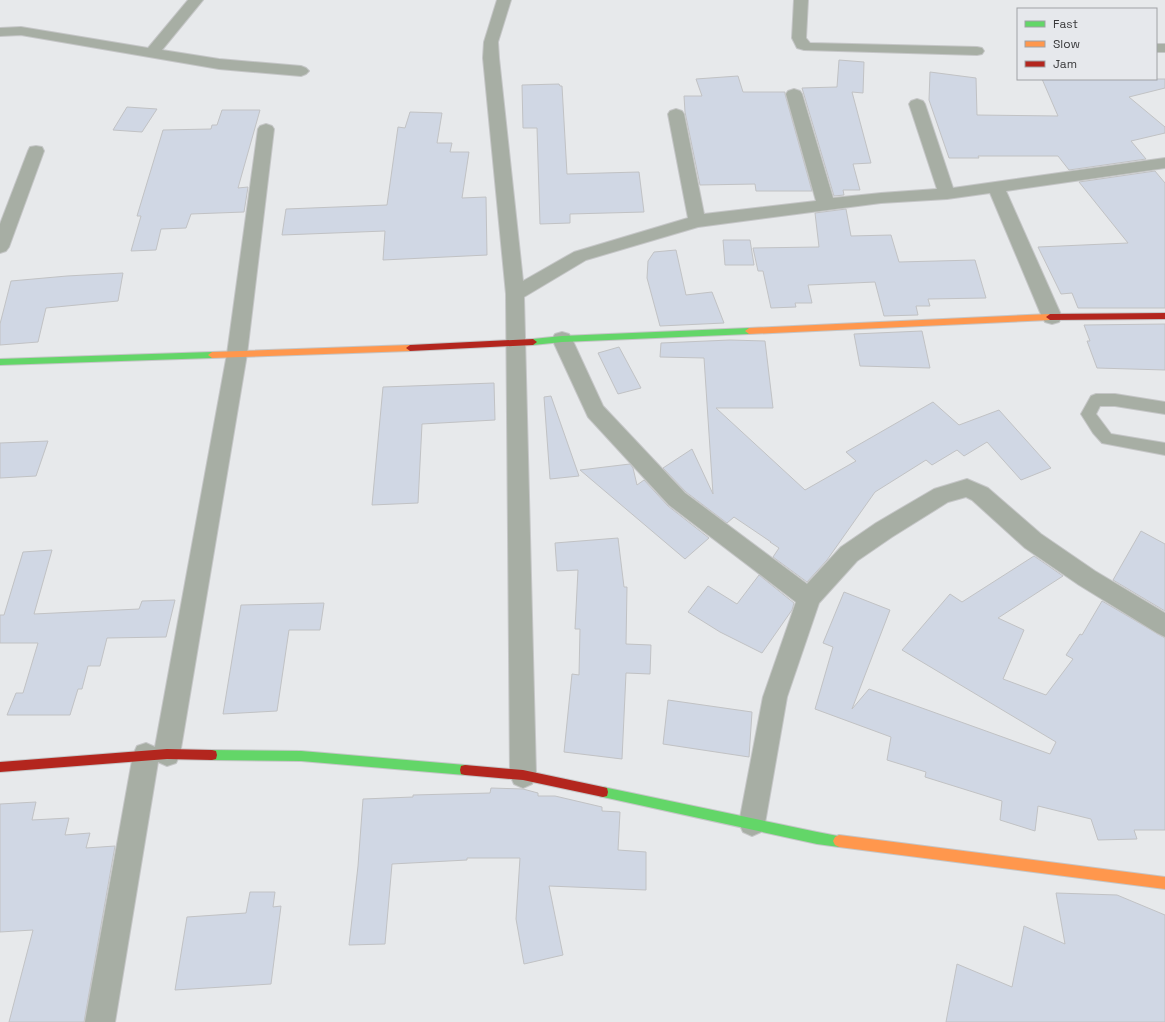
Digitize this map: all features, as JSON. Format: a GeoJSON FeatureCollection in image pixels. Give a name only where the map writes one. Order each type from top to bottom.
{"type":"FeatureCollection","features":[{"type":"Feature","properties":{"kind":"street"},"geometry":{"type":"LineString","coordinates":[[152,53],[196,0]]}},
{"type":"Feature","properties":{"kind":"street"},"geometry":{"type":"LineString","coordinates":[[504,0],[491,42],[491,58],[515,294],[523,775]]}},
{"type":"Feature","properties":{"kind":"street"},"geometry":{"type":"LineString","coordinates":[[801,0],[799,38],[802,45],[809,47],[977,51]]}},
{"type":"Feature","properties":{"kind":"street"},"geometry":{"type":"LineString","coordinates":[[0,32],[21,31],[219,64],[301,71]]}},
{"type":"Feature","properties":{"kind":"street"},"geometry":{"type":"LineString","coordinates":[[794,94],[826,204]]}},
{"type":"Feature","properties":{"kind":"street"},"geometry":{"type":"LineString","coordinates":[[917,104],[947,194]]}},
{"type":"Feature","properties":{"kind":"street"},"geometry":{"type":"LineString","coordinates":[[676,114],[697,221]]}},
{"type":"Feature","properties":{"kind":"street"},"geometry":{"type":"LineString","coordinates":[[100,1022],[156,755],[237,354],[266,129]]}},
{"type":"Feature","properties":{"kind":"street"},"geometry":{"type":"LineString","coordinates":[[0,247],[36,151]]}},
{"type":"Feature","properties":{"kind":"street"},"geometry":{"type":"LineString","coordinates":[[515,294],[580,256],[697,221],[881,198],[947,194],[1164,165]]}},
{"type":"Feature","properties":{"kind":"street"},"geometry":{"type":"LineString","coordinates":[[996,187],[1052,317]]}},
{"type":"Feature","properties":{"kind":"street"},"geometry":{"type":"LineString","coordinates":[[0,362],[516,344],[562,339],[1052,317],[1165,316]]}},
{"type":"Feature","properties":{"kind":"street"},"geometry":{"type":"LineString","coordinates":[[562,339],[595,411],[677,499],[810,598]]}},
{"type":"Feature","properties":{"kind":"street"},"geometry":{"type":"LineString","coordinates":[[752,823],[775,697],[810,598],[849,554],[884,530],[942,495],[967,488],[980,494],[1039,546],[1087,578],[1165,626]]}},
{"type":"Feature","properties":{"kind":"street"},"geometry":{"type":"LineString","coordinates":[[0,767],[156,755],[301,756],[523,775],[817,838],[1165,883]]}},
{"type":"Feature","properties":{"kind":"lane"},"geometry":{"type":"LineString","coordinates":[[1165,408],[1115,400],[1096,400],[1088,414],[1107,439],[1165,449]]}},
{"type":"Feature","properties":{"kind":"building"},"geometry":{"type":"Polygon","coordinates":[[[839,60],[864,62],[863,93],[852,92],[871,163],[853,164],[860,190],[843,190],[844,195],[834,196],[802,88],[837,87],[839,60]]]}},
{"type":"Feature","properties":{"kind":"building"},"geometry":{"type":"Polygon","coordinates":[[[930,72],[976,78],[977,115],[1058,116],[1042,80],[1165,79],[1165,88],[1129,97],[1165,127],[1165,133],[1131,141],[1146,159],[1069,170],[1058,156],[978,156],[979,158],[949,158],[929,100],[930,72]]]}},
{"type":"Feature","properties":{"kind":"building"},"geometry":{"type":"Polygon","coordinates":[[[738,76],[743,92],[785,92],[812,191],[756,191],[755,184],[700,185],[685,112],[684,96],[702,96],[696,79],[738,76]]]}},
{"type":"Feature","properties":{"kind":"building"},"geometry":{"type":"Polygon","coordinates":[[[559,84],[562,86],[567,174],[639,172],[644,212],[570,214],[570,223],[540,224],[537,128],[523,128],[522,85],[559,84]]]}},
{"type":"Feature","properties":{"kind":"building"},"geometry":{"type":"Polygon","coordinates":[[[127,107],[157,109],[142,132],[113,130],[127,107]]]}},
{"type":"Feature","properties":{"kind":"building"},"geometry":{"type":"Polygon","coordinates":[[[222,110],[260,110],[238,188],[248,187],[244,212],[191,214],[186,228],[161,229],[156,250],[131,251],[141,216],[137,216],[163,130],[211,129],[212,125],[217,125],[222,110]]]}},
{"type":"Feature","properties":{"kind":"building"},"geometry":{"type":"Polygon","coordinates":[[[410,112],[442,113],[437,143],[452,143],[450,152],[469,152],[462,198],[486,197],[487,255],[383,260],[385,231],[282,235],[286,209],[387,205],[398,127],[405,128],[410,112]]]}},
{"type":"Feature","properties":{"kind":"building"},"geometry":{"type":"Polygon","coordinates":[[[1155,171],[1165,183],[1165,308],[1078,308],[1072,293],[1061,294],[1038,247],[1128,243],[1079,182],[1155,171]]]}},
{"type":"Feature","properties":{"kind":"building"},"geometry":{"type":"Polygon","coordinates":[[[846,209],[851,236],[891,235],[899,262],[975,260],[986,298],[928,299],[930,306],[916,306],[918,315],[884,316],[875,282],[808,285],[812,303],[795,303],[796,307],[771,308],[763,271],[758,271],[753,248],[819,247],[815,213],[846,209]]]}},
{"type":"Feature","properties":{"kind":"building"},"geometry":{"type":"Polygon","coordinates":[[[723,240],[750,240],[754,265],[725,265],[723,240]]]}},
{"type":"Feature","properties":{"kind":"building"},"geometry":{"type":"Polygon","coordinates":[[[676,250],[686,295],[712,292],[724,323],[660,326],[647,278],[648,261],[654,252],[676,250]]]}},
{"type":"Feature","properties":{"kind":"building"},"geometry":{"type":"Polygon","coordinates":[[[123,273],[118,301],[46,308],[38,342],[0,345],[0,324],[11,281],[123,273]]]}},
{"type":"Feature","properties":{"kind":"building"},"geometry":{"type":"Polygon","coordinates":[[[1165,324],[1165,370],[1097,368],[1087,341],[1090,341],[1084,325],[1165,324]]]}},
{"type":"Feature","properties":{"kind":"building"},"geometry":{"type":"Polygon","coordinates":[[[922,331],[930,368],[860,366],[854,334],[922,331]]]}},
{"type":"Feature","properties":{"kind":"building"},"geometry":{"type":"Polygon","coordinates":[[[730,340],[765,341],[773,408],[716,408],[805,490],[856,461],[846,452],[933,402],[959,425],[999,410],[1051,468],[1021,480],[987,442],[964,456],[957,450],[932,465],[926,460],[875,492],[827,560],[807,582],[773,557],[779,548],[734,517],[727,523],[686,492],[663,468],[692,449],[713,494],[704,358],[660,357],[661,343],[730,340]]]}},
{"type":"Feature","properties":{"kind":"building"},"geometry":{"type":"Polygon","coordinates":[[[619,347],[641,388],[618,394],[598,353],[619,347]]]}},
{"type":"Feature","properties":{"kind":"building"},"geometry":{"type":"Polygon","coordinates":[[[494,383],[495,420],[422,424],[418,503],[372,505],[383,387],[494,383]]]}},
{"type":"Feature","properties":{"kind":"building"},"geometry":{"type":"Polygon","coordinates":[[[551,396],[579,476],[550,479],[544,397],[551,396]]]}},
{"type":"Feature","properties":{"kind":"building"},"geometry":{"type":"Polygon","coordinates":[[[48,441],[36,476],[0,478],[0,443],[48,441]]]}},
{"type":"Feature","properties":{"kind":"building"},"geometry":{"type":"Polygon","coordinates":[[[630,464],[633,468],[637,485],[644,480],[668,506],[709,538],[685,559],[580,470],[630,464]]]}},
{"type":"Feature","properties":{"kind":"building"},"geometry":{"type":"Polygon","coordinates":[[[1141,531],[1165,544],[1165,611],[1113,580],[1141,531]]]}},
{"type":"Feature","properties":{"kind":"building"},"geometry":{"type":"Polygon","coordinates":[[[618,538],[624,587],[627,587],[626,644],[651,645],[650,674],[626,673],[622,759],[564,752],[572,674],[579,675],[580,629],[575,629],[578,570],[557,571],[555,543],[618,538]]]}},
{"type":"Feature","properties":{"kind":"building"},"geometry":{"type":"Polygon","coordinates":[[[52,550],[34,614],[139,609],[142,601],[175,600],[166,637],[107,638],[100,666],[88,666],[82,689],[78,689],[70,715],[7,715],[16,693],[23,693],[38,643],[0,643],[0,615],[4,615],[23,552],[52,550]]]}},
{"type":"Feature","properties":{"kind":"building"},"geometry":{"type":"Polygon","coordinates":[[[1034,556],[1063,576],[998,618],[1024,630],[1003,679],[1046,695],[1073,659],[1066,655],[1080,634],[1082,635],[1102,601],[1165,638],[1165,830],[1134,830],[1137,839],[1098,840],[1091,819],[1038,806],[1035,831],[1000,820],[1002,801],[925,777],[926,772],[887,760],[891,737],[815,709],[833,647],[823,643],[844,592],[890,610],[852,709],[869,689],[1050,754],[1056,742],[902,650],[950,594],[962,602],[1034,556]]]}},
{"type":"Feature","properties":{"kind":"building"},"geometry":{"type":"Polygon","coordinates":[[[759,575],[794,603],[792,610],[762,653],[720,632],[688,612],[708,586],[737,604],[759,575]]]}},
{"type":"Feature","properties":{"kind":"building"},"geometry":{"type":"Polygon","coordinates":[[[324,603],[320,630],[289,630],[277,711],[223,714],[241,605],[324,603]]]}},
{"type":"Feature","properties":{"kind":"building"},"geometry":{"type":"Polygon","coordinates":[[[668,700],[752,712],[749,757],[663,744],[668,700]]]}},
{"type":"Feature","properties":{"kind":"building"},"geometry":{"type":"Polygon","coordinates":[[[491,788],[523,789],[538,793],[538,796],[555,796],[602,807],[602,811],[620,812],[618,850],[646,852],[646,890],[549,886],[563,955],[524,964],[516,919],[520,858],[467,858],[467,860],[392,864],[385,944],[349,945],[358,866],[363,799],[413,797],[413,795],[490,793],[491,788]]]}},
{"type":"Feature","properties":{"kind":"building"},"geometry":{"type":"Polygon","coordinates":[[[36,802],[32,820],[69,818],[65,835],[90,833],[86,848],[115,846],[84,1022],[9,1022],[33,930],[0,932],[0,804],[36,802]]]}},
{"type":"Feature","properties":{"kind":"building"},"geometry":{"type":"Polygon","coordinates":[[[250,892],[275,892],[273,907],[281,906],[271,984],[175,990],[187,917],[246,913],[250,892]]]}},
{"type":"Feature","properties":{"kind":"building"},"geometry":{"type":"Polygon","coordinates":[[[1056,893],[1117,895],[1165,915],[1165,1022],[946,1022],[957,964],[1012,987],[1024,926],[1065,944],[1056,893]]]}},
{"type":"Feature","properties":{"kind":"traffic: fast"},"geometry":{"type":"LineString","coordinates":[[533,342],[562,339],[749,331]]}},
{"type":"Feature","properties":{"kind":"traffic: fast"},"geometry":{"type":"LineString","coordinates":[[0,362],[212,355]]}},
{"type":"Feature","properties":{"kind":"traffic: fast"},"geometry":{"type":"LineString","coordinates":[[212,755],[301,756],[465,770]]}},
{"type":"Feature","properties":{"kind":"traffic: fast"},"geometry":{"type":"LineString","coordinates":[[603,792],[817,838],[839,841]]}},
{"type":"Feature","properties":{"kind":"traffic: slow"},"geometry":{"type":"LineString","coordinates":[[749,331],[1050,317]]}},
{"type":"Feature","properties":{"kind":"traffic: slow"},"geometry":{"type":"LineString","coordinates":[[212,355],[410,348]]}},
{"type":"Feature","properties":{"kind":"traffic: slow"},"geometry":{"type":"LineString","coordinates":[[839,841],[1165,883]]}},
{"type":"Feature","properties":{"kind":"traffic: jam"},"geometry":{"type":"LineString","coordinates":[[1050,317],[1165,316]]}},
{"type":"Feature","properties":{"kind":"traffic: jam"},"geometry":{"type":"LineString","coordinates":[[410,348],[533,342]]}},
{"type":"Feature","properties":{"kind":"traffic: jam"},"geometry":{"type":"LineString","coordinates":[[0,767],[167,754],[212,755]]}},
{"type":"Feature","properties":{"kind":"traffic: jam"},"geometry":{"type":"LineString","coordinates":[[465,770],[523,775],[603,792]]}}]}
